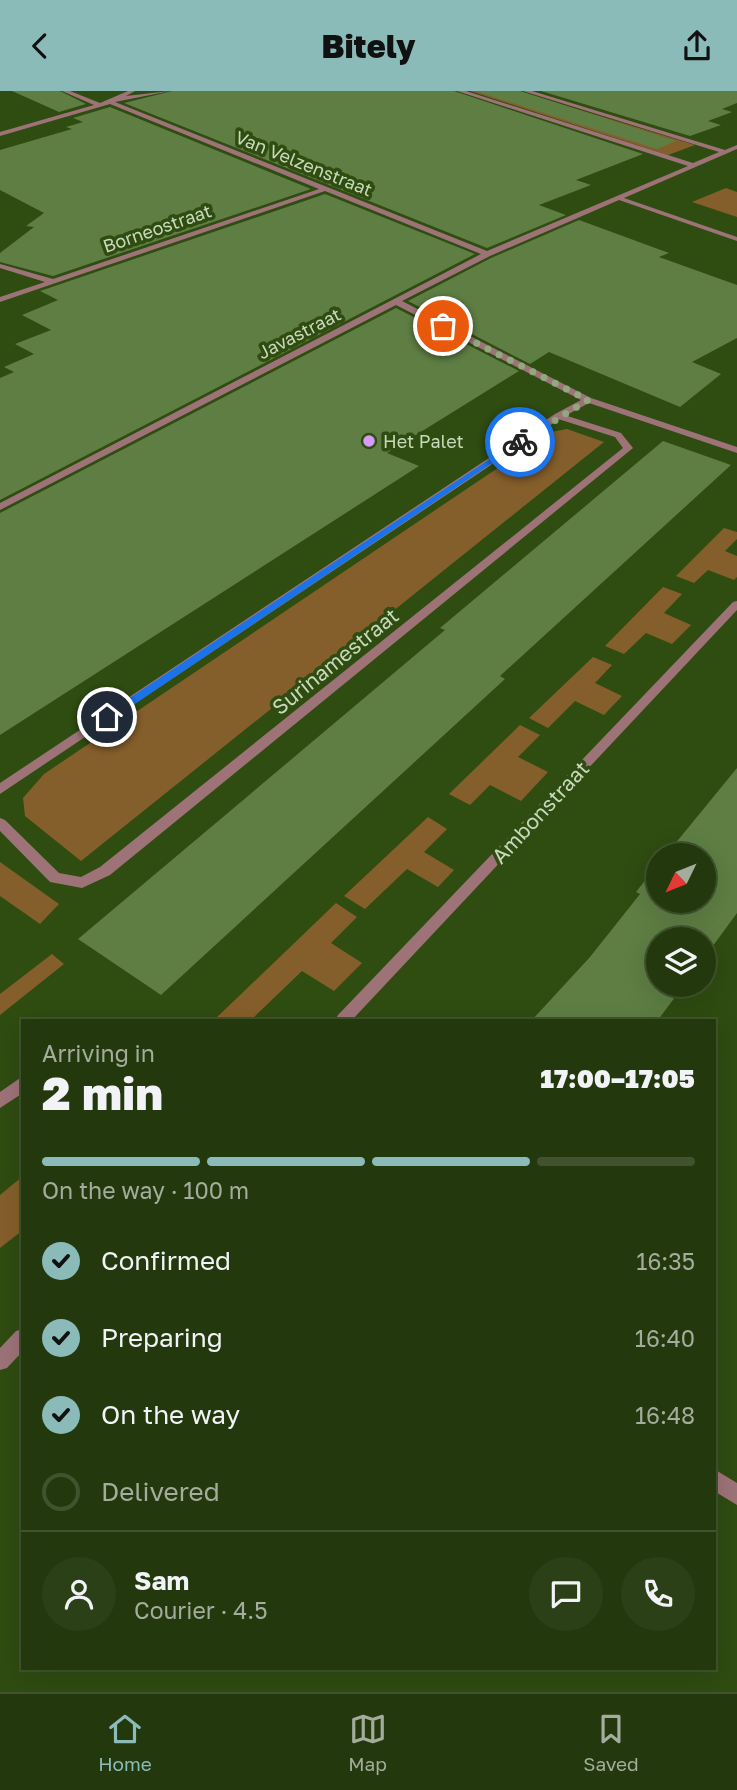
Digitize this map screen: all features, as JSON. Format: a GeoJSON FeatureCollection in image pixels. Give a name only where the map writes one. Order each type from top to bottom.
{"type":"FeatureCollection","features":[{"type":"Feature","properties":{"kind":"street"},"geometry":{"type":"LineString","coordinates":[[65,91],[99,105]]}},
{"type":"Feature","properties":{"kind":"street"},"geometry":{"type":"LineString","coordinates":[[114,101],[132,91]]}},
{"type":"Feature","properties":{"kind":"street"},"geometry":{"type":"LineString","coordinates":[[0,134],[114,101],[167,91]]}},
{"type":"Feature","properties":{"kind":"street"},"geometry":{"type":"LineString","coordinates":[[460,91],[692,165]]}},
{"type":"Feature","properties":{"kind":"street"},"geometry":{"type":"LineString","coordinates":[[526,91],[725,152]]}},
{"type":"Feature","properties":{"kind":"street","name":"Van Velzenstraat"},"geometry":{"type":"LineString","coordinates":[[114,101],[487,254]]}},
{"type":"Feature","properties":{"kind":"street"},"geometry":{"type":"LineString","coordinates":[[10,124],[19,128]]}},
{"type":"Feature","properties":{"kind":"street","name":"Javastraat"},"geometry":{"type":"LineString","coordinates":[[0,507],[487,254],[737,147]]}},
{"type":"Feature","properties":{"kind":"street","name":"Borneostraat"},"geometry":{"type":"LineString","coordinates":[[0,300],[324,189]]}},
{"type":"Feature","properties":{"kind":"street"},"geometry":{"type":"LineString","coordinates":[[619,198],[737,239]]}},
{"type":"Feature","properties":{"kind":"street"},"geometry":{"type":"LineString","coordinates":[[0,266],[50,281]]}},
{"type":"Feature","properties":{"kind":"street"},"geometry":{"type":"LineString","coordinates":[[395,301],[588,400],[737,450]]}},
{"type":"Feature","properties":{"kind":"street"},"geometry":{"type":"LineString","coordinates":[[0,789],[558,416],[588,400]]}},
{"type":"Feature","properties":{"kind":"street","name":"Surinamestraat"},"geometry":{"type":"LineString","coordinates":[[0,823],[55,878],[82,883],[105,871],[628,448],[618,435],[558,416]]}},
{"type":"Feature","properties":{"kind":"street","name":"Ambonstraat"},"geometry":{"type":"LineString","coordinates":[[344,1019],[737,604]]}},
{"type":"Feature","properties":{"kind":"street"},"geometry":{"type":"LineString","coordinates":[[0,1101],[21,1085]]}},
{"type":"Feature","properties":{"kind":"street"},"geometry":{"type":"LineString","coordinates":[[0,1361],[21,1340]]}},
{"type":"Feature","properties":{"kind":"street"},"geometry":{"type":"LineString","coordinates":[[716,1480],[737,1495]]}},
{"type":"Feature","properties":{"kind":"shaded area"},"geometry":{"type":"Polygon","coordinates":[[[470,91],[518,91],[695,145],[668,155],[470,91]]]}},
{"type":"Feature","properties":{"kind":"shaded area"},"geometry":{"type":"Polygon","coordinates":[[[726,188],[737,192],[737,217],[692,202],[726,188]]]}},
{"type":"Feature","properties":{"kind":"shaded area"},"geometry":{"type":"Polygon","coordinates":[[[567,429],[604,442],[81,861],[25,816],[23,798],[44,774],[551,432],[567,429]]]}},
{"type":"Feature","properties":{"kind":"shaded area"},"geometry":{"type":"Polygon","coordinates":[[[724,528],[737,532],[737,539],[725,551],[737,556],[737,577],[734,580],[708,570],[694,583],[676,576],[724,528]]]}},
{"type":"Feature","properties":{"kind":"shaded area"},"geometry":{"type":"Polygon","coordinates":[[[663,587],[682,594],[664,613],[691,625],[672,644],[646,633],[624,654],[605,646],[663,587]]]}},
{"type":"Feature","properties":{"kind":"shaded area"},"geometry":{"type":"Polygon","coordinates":[[[593,657],[612,665],[595,683],[622,696],[604,715],[575,701],[548,728],[529,718],[593,657]]]}},
{"type":"Feature","properties":{"kind":"shaded area"},"geometry":{"type":"Polygon","coordinates":[[[520,725],[540,735],[518,757],[548,772],[521,801],[490,785],[470,805],[449,794],[520,725]]]}},
{"type":"Feature","properties":{"kind":"shaded area"},"geometry":{"type":"Polygon","coordinates":[[[428,817],[447,829],[424,852],[454,870],[438,887],[407,869],[365,909],[344,896],[428,817]]]}},
{"type":"Feature","properties":{"kind":"shaded area"},"geometry":{"type":"Polygon","coordinates":[[[0,862],[59,904],[40,924],[0,896],[0,862]]]}},
{"type":"Feature","properties":{"kind":"shaded area"},"geometry":{"type":"Polygon","coordinates":[[[336,903],[357,917],[331,943],[362,963],[334,991],[302,971],[252,1019],[215,1019],[336,903]]]}},
{"type":"Feature","properties":{"kind":"shaded area"},"geometry":{"type":"Polygon","coordinates":[[[52,954],[64,964],[0,1015],[0,994],[52,954]]]}},
{"type":"Feature","properties":{"kind":"shaded area"},"geometry":{"type":"Polygon","coordinates":[[[21,1178],[21,1232],[0,1248],[0,1195],[21,1178]]]}},
{"type":"Feature","properties":{"kind":"building"},"geometry":{"type":"Polygon","coordinates":[[[12,91],[60,91],[86,104],[59,112],[12,91]]]}},
{"type":"Feature","properties":{"kind":"building"},"geometry":{"type":"Polygon","coordinates":[[[172,91],[454,91],[643,154],[576,180],[591,185],[539,205],[566,215],[487,248],[124,103],[172,91]]]}},
{"type":"Feature","properties":{"kind":"building"},"geometry":{"type":"Polygon","coordinates":[[[475,91],[520,91],[676,141],[657,149],[475,91]]]}},
{"type":"Feature","properties":{"kind":"building"},"geometry":{"type":"Polygon","coordinates":[[[541,91],[737,91],[737,103],[722,109],[732,112],[708,121],[721,125],[690,136],[541,91]]]}},
{"type":"Feature","properties":{"kind":"building"},"geometry":{"type":"Polygon","coordinates":[[[110,107],[311,189],[53,276],[0,262],[0,253],[34,227],[26,226],[44,213],[0,190],[0,150],[72,129],[66,127],[83,122],[73,118],[110,107]]]}},
{"type":"Feature","properties":{"kind":"building"},"geometry":{"type":"Polygon","coordinates":[[[325,194],[475,254],[0,500],[0,378],[14,372],[4,367],[34,354],[15,344],[51,330],[22,315],[58,300],[40,291],[325,194]]]}},
{"type":"Feature","properties":{"kind":"building"},"geometry":{"type":"Polygon","coordinates":[[[579,220],[669,253],[659,257],[737,285],[737,338],[692,362],[721,374],[680,407],[549,352],[530,364],[408,301],[491,258],[579,220]]]}},
{"type":"Feature","properties":{"kind":"building"},"geometry":{"type":"Polygon","coordinates":[[[396,308],[519,371],[387,453],[419,466],[0,735],[0,513],[396,308]]]}},
{"type":"Feature","properties":{"kind":"building"},"geometry":{"type":"Polygon","coordinates":[[[663,441],[731,465],[500,676],[505,679],[161,995],[78,939],[445,630],[440,628],[663,441]]]}},
{"type":"Feature","properties":{"kind":"building"},"geometry":{"type":"Polygon","coordinates":[[[737,768],[737,913],[716,942],[716,927],[646,927],[646,997],[675,997],[659,1019],[533,1019],[590,957],[640,894],[636,892],[646,879],[646,913],[716,913],[716,843],[676,843],[737,768]]]}},
{"type":"Feature","properties":{"kind":"way so far"},"geometry":{"type":"LineString","coordinates":[[443,326],[588,400],[558,416],[520,442]]}},
{"type":"Feature","properties":{"kind":"place","name":"Het Palet"},"geometry":{"type":"Point","coordinates":[369,441]}},
{"type":"Feature","properties":{"kind":"route"},"geometry":{"type":"LineString","coordinates":[[107,717],[520,442]]}}]}
